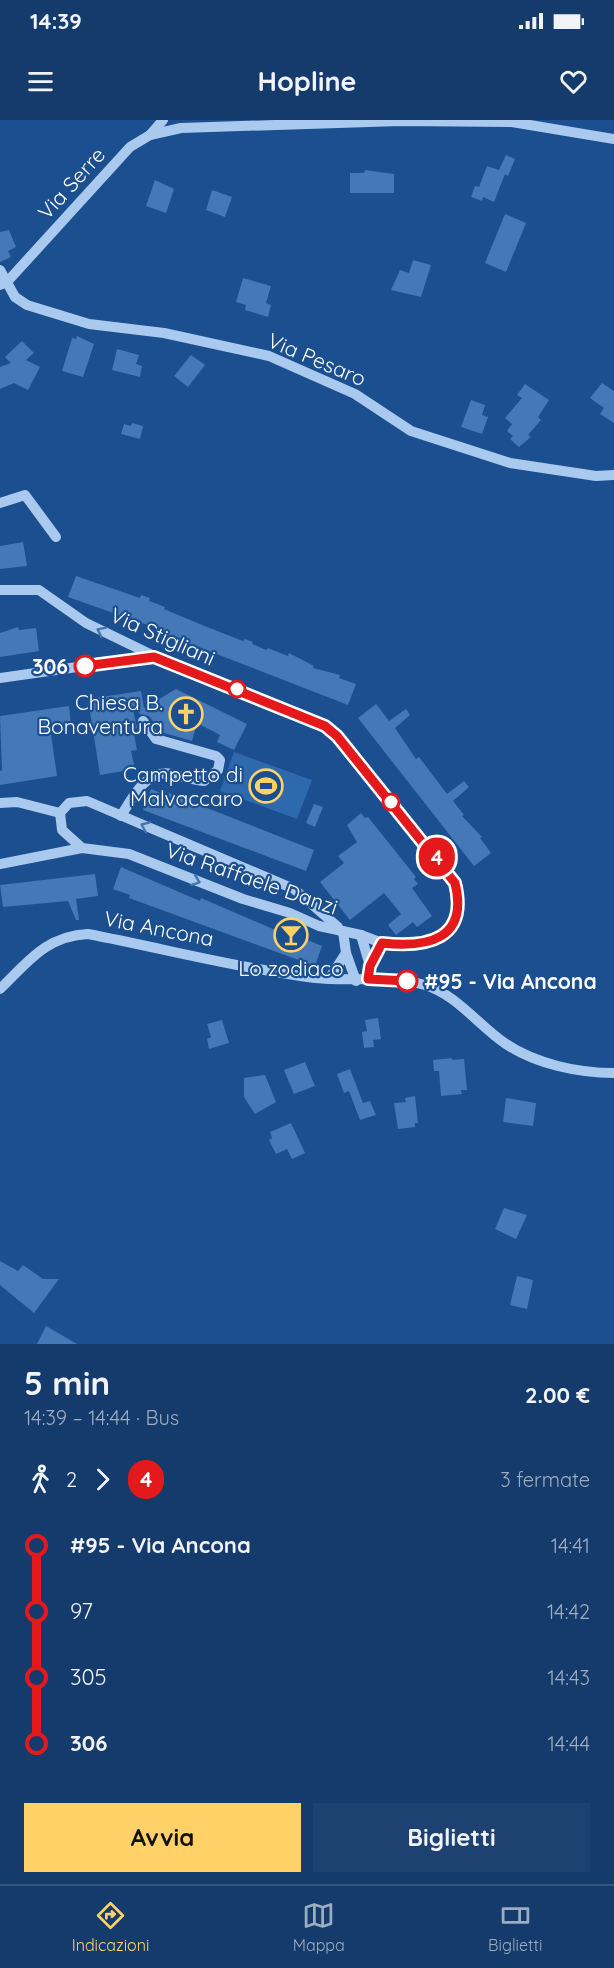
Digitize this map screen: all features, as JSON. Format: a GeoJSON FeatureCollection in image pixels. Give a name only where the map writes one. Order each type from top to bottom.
{"type":"FeatureCollection","features":[{"type":"Feature","properties":{"kind":"street"},"geometry":{"type":"LineString","coordinates":[[150,135],[163,120]]}},
{"type":"Feature","properties":{"kind":"street","name":"Via Serre"},"geometry":{"type":"LineString","coordinates":[[3,284],[130,147],[150,135],[182,128],[422,121],[512,122],[614,139]]}},
{"type":"Feature","properties":{"kind":"street","name":"Via Pesaro"},"geometry":{"type":"LineString","coordinates":[[0,270],[3,284],[15,297],[27,305],[88,324],[164,333],[269,356],[355,394],[411,431],[510,463],[596,476],[614,475]]}},
{"type":"Feature","properties":{"kind":"street"},"geometry":{"type":"LineString","coordinates":[[0,503],[26,495],[56,537]]}},
{"type":"Feature","properties":{"kind":"street","name":"Via Stigliani"},"geometry":{"type":"LineString","coordinates":[[0,590],[39,590],[86,623],[154,657],[325,726],[337,736],[439,860],[455,883],[458,897],[457,914],[449,930],[437,939],[419,945],[382,943],[361,934],[343,931]]}},
{"type":"Feature","properties":{"kind":"street"},"geometry":{"type":"LineString","coordinates":[[0,678],[154,657]]}},
{"type":"Feature","properties":{"kind":"street"},"geometry":{"type":"LineString","coordinates":[[122,816],[149,778],[157,774],[204,781],[218,771],[220,760],[216,756],[156,739],[143,722]]}},
{"type":"Feature","properties":{"kind":"street","name":"Via Raffaele Danzi"},"geometry":{"type":"LineString","coordinates":[[60,813],[69,803],[87,801],[301,894],[322,915],[343,931]]}},
{"type":"Feature","properties":{"kind":"street"},"geometry":{"type":"LineString","coordinates":[[0,802],[17,802],[60,813],[62,830],[82,848]]}},
{"type":"Feature","properties":{"kind":"street","name":"Via Raffaele Danzi"},"geometry":{"type":"LineString","coordinates":[[0,864],[82,848],[129,854],[243,899],[290,913],[319,926],[343,931]]}},
{"type":"Feature","properties":{"kind":"street"},"geometry":{"type":"LineString","coordinates":[[290,913],[301,894]]}},
{"type":"Feature","properties":{"kind":"street"},"geometry":{"type":"LineString","coordinates":[[343,931],[346,953],[356,981]]}},
{"type":"Feature","properties":{"kind":"street","name":"Via Ancona"},"geometry":{"type":"LineString","coordinates":[[0,989],[42,949],[69,935],[88,934],[308,977],[356,981],[368,979]]}},
{"type":"Feature","properties":{"kind":"street"},"geometry":{"type":"LineString","coordinates":[[361,934],[370,966]]}},
{"type":"Feature","properties":{"kind":"street"},"geometry":{"type":"LineString","coordinates":[[382,943],[370,966],[368,979],[388,979],[427,986],[457,1003],[506,1044],[525,1054],[562,1067],[614,1074]]}},
{"type":"Feature","properties":{"kind":"street"},"geometry":{"type":"LineString","coordinates":[[329,979],[346,953]]}},
{"type":"Feature","properties":{"kind":"shaded area","name":"Campetto di Malvaccaro"},"geometry":{"type":"Polygon","coordinates":[[[234,752],[312,780],[297,819],[220,791],[234,752]]]}},
{"type":"Feature","properties":{"kind":"building"},"geometry":{"type":"Polygon","coordinates":[[[506,155],[515,159],[508,176],[505,174],[494,202],[483,197],[482,201],[471,197],[475,186],[479,187],[487,166],[499,170],[506,155]]]}},
{"type":"Feature","properties":{"kind":"building"},"geometry":{"type":"Polygon","coordinates":[[[365,170],[394,174],[394,193],[350,193],[350,173],[364,173],[365,170]]]}},
{"type":"Feature","properties":{"kind":"building"},"geometry":{"type":"Polygon","coordinates":[[[155,180],[174,189],[166,213],[146,206],[155,180]]]}},
{"type":"Feature","properties":{"kind":"building"},"geometry":{"type":"Polygon","coordinates":[[[212,190],[232,197],[225,217],[206,210],[212,190]]]}},
{"type":"Feature","properties":{"kind":"building"},"geometry":{"type":"Polygon","coordinates":[[[505,214],[526,223],[506,272],[485,263],[505,214]]]}},
{"type":"Feature","properties":{"kind":"building"},"geometry":{"type":"Polygon","coordinates":[[[9,230],[16,247],[8,251],[11,257],[0,262],[0,232],[9,230]]]}},
{"type":"Feature","properties":{"kind":"building"},"geometry":{"type":"Polygon","coordinates":[[[413,260],[431,265],[421,297],[391,290],[400,270],[409,273],[413,260]]]}},
{"type":"Feature","properties":{"kind":"building"},"geometry":{"type":"Polygon","coordinates":[[[243,278],[271,286],[266,303],[271,305],[268,317],[245,310],[246,305],[236,302],[243,278]]]}},
{"type":"Feature","properties":{"kind":"building"},"geometry":{"type":"Polygon","coordinates":[[[77,336],[94,344],[83,377],[62,371],[72,338],[76,339],[77,336]]]}},
{"type":"Feature","properties":{"kind":"building"},"geometry":{"type":"Polygon","coordinates":[[[22,341],[34,353],[26,360],[40,367],[28,390],[14,383],[0,389],[0,367],[11,363],[5,357],[22,341]]]}},
{"type":"Feature","properties":{"kind":"building"},"geometry":{"type":"Polygon","coordinates":[[[117,349],[139,355],[136,364],[142,366],[140,377],[112,370],[117,349]]]}},
{"type":"Feature","properties":{"kind":"building"},"geometry":{"type":"Polygon","coordinates":[[[191,355],[205,365],[188,387],[174,376],[191,355]]]}},
{"type":"Feature","properties":{"kind":"building"},"geometry":{"type":"Polygon","coordinates":[[[602,383],[614,391],[614,423],[600,414],[604,408],[590,398],[602,383]]]}},
{"type":"Feature","properties":{"kind":"building"},"geometry":{"type":"Polygon","coordinates":[[[525,384],[549,400],[538,417],[541,420],[528,435],[531,437],[519,447],[510,439],[513,436],[507,431],[512,424],[505,418],[522,398],[517,395],[525,384]]]}},
{"type":"Feature","properties":{"kind":"building"},"geometry":{"type":"Polygon","coordinates":[[[471,400],[485,405],[482,415],[488,417],[482,434],[461,427],[471,400]]]}},
{"type":"Feature","properties":{"kind":"building"},"geometry":{"type":"Polygon","coordinates":[[[132,423],[143,426],[140,439],[121,434],[124,424],[131,426],[132,423]]]}},
{"type":"Feature","properties":{"kind":"building"},"geometry":{"type":"Polygon","coordinates":[[[23,542],[27,566],[0,569],[0,546],[23,542]]]}},
{"type":"Feature","properties":{"kind":"building"},"geometry":{"type":"Polygon","coordinates":[[[76,576],[140,598],[141,595],[150,598],[149,601],[165,607],[164,609],[207,627],[243,641],[245,639],[253,642],[252,644],[266,650],[268,648],[288,656],[289,653],[314,666],[313,668],[340,675],[339,678],[356,684],[348,705],[155,630],[156,628],[68,597],[76,576]]]}},
{"type":"Feature","properties":{"kind":"building"},"geometry":{"type":"Polygon","coordinates":[[[18,627],[19,630],[36,628],[39,651],[0,657],[0,633],[18,627]]]}},
{"type":"Feature","properties":{"kind":"building"},"geometry":{"type":"Polygon","coordinates":[[[176,689],[247,724],[234,750],[217,742],[220,735],[197,723],[192,741],[161,732],[149,716],[140,714],[132,705],[137,728],[133,729],[137,750],[131,751],[135,769],[100,775],[88,699],[141,691],[144,708],[176,689]]]}},
{"type":"Feature","properties":{"kind":"building"},"geometry":{"type":"Polygon","coordinates":[[[376,704],[389,721],[406,709],[410,715],[395,728],[416,759],[419,757],[447,794],[464,781],[469,787],[453,801],[464,815],[462,816],[482,837],[480,838],[491,853],[474,866],[358,718],[376,704]]]}},
{"type":"Feature","properties":{"kind":"building"},"geometry":{"type":"Polygon","coordinates":[[[69,706],[71,724],[50,727],[57,776],[0,785],[0,771],[2,770],[0,716],[69,706]]]}},
{"type":"Feature","properties":{"kind":"building"},"geometry":{"type":"Polygon","coordinates":[[[151,789],[168,796],[169,793],[314,850],[306,871],[143,810],[151,789]]]}},
{"type":"Feature","properties":{"kind":"building"},"geometry":{"type":"Polygon","coordinates":[[[314,804],[323,807],[315,827],[306,823],[314,804]]]}},
{"type":"Feature","properties":{"kind":"building"},"geometry":{"type":"Polygon","coordinates":[[[361,813],[365,818],[368,817],[416,877],[414,879],[418,884],[412,888],[432,916],[417,927],[413,922],[396,935],[388,925],[401,914],[384,893],[350,920],[320,882],[344,863],[338,856],[357,842],[347,825],[361,813]]]}},
{"type":"Feature","properties":{"kind":"building"},"geometry":{"type":"Polygon","coordinates":[[[121,867],[200,901],[201,898],[280,932],[281,929],[322,946],[315,966],[129,898],[130,895],[113,889],[121,867]]]}},
{"type":"Feature","properties":{"kind":"building"},"geometry":{"type":"Polygon","coordinates":[[[95,874],[98,896],[76,899],[79,920],[76,920],[68,901],[3,907],[0,885],[95,874]]]}},
{"type":"Feature","properties":{"kind":"building"},"geometry":{"type":"Polygon","coordinates":[[[378,1018],[381,1039],[373,1040],[374,1047],[364,1048],[362,1032],[367,1031],[365,1020],[378,1018]]]}},
{"type":"Feature","properties":{"kind":"building"},"geometry":{"type":"Polygon","coordinates":[[[222,1020],[229,1043],[209,1049],[207,1039],[211,1037],[207,1024],[222,1020]]]}},
{"type":"Feature","properties":{"kind":"building"},"geometry":{"type":"Polygon","coordinates":[[[452,1058],[452,1060],[464,1059],[467,1090],[461,1090],[462,1094],[441,1096],[439,1071],[434,1071],[433,1060],[452,1058]]]}},
{"type":"Feature","properties":{"kind":"building"},"geometry":{"type":"Polygon","coordinates":[[[305,1062],[315,1086],[294,1094],[284,1070],[305,1062]]]}},
{"type":"Feature","properties":{"kind":"building"},"geometry":{"type":"Polygon","coordinates":[[[350,1069],[363,1103],[370,1101],[376,1115],[360,1120],[349,1091],[344,1093],[337,1074],[350,1069]]]}},
{"type":"Feature","properties":{"kind":"building"},"geometry":{"type":"Polygon","coordinates":[[[265,1075],[276,1102],[255,1114],[244,1097],[244,1078],[265,1075]]]}},
{"type":"Feature","properties":{"kind":"building"},"geometry":{"type":"Polygon","coordinates":[[[415,1096],[418,1123],[415,1123],[415,1127],[398,1129],[394,1103],[406,1102],[405,1098],[415,1096]]]}},
{"type":"Feature","properties":{"kind":"building"},"geometry":{"type":"Polygon","coordinates":[[[506,1098],[536,1103],[533,1126],[503,1122],[506,1098]]]}},
{"type":"Feature","properties":{"kind":"building"},"geometry":{"type":"Polygon","coordinates":[[[291,1123],[305,1153],[292,1159],[287,1149],[276,1154],[269,1140],[272,1138],[270,1132],[291,1123]]]}},
{"type":"Feature","properties":{"kind":"building"},"geometry":{"type":"Polygon","coordinates":[[[504,1208],[527,1215],[516,1239],[495,1229],[504,1208]]]}},
{"type":"Feature","properties":{"kind":"building"},"geometry":{"type":"Polygon","coordinates":[[[0,1261],[18,1271],[23,1265],[43,1279],[59,1279],[34,1313],[0,1285],[0,1261]]]}},
{"type":"Feature","properties":{"kind":"building"},"geometry":{"type":"Polygon","coordinates":[[[517,1276],[533,1280],[527,1309],[510,1305],[517,1276]]]}},
{"type":"Feature","properties":{"kind":"building"},"geometry":{"type":"Polygon","coordinates":[[[46,1326],[77,1344],[37,1344],[46,1326]]]}},
{"type":"Feature","properties":{"kind":"bus line","name":"4"},"geometry":{"type":"LineString","coordinates":[[85,666],[154,657],[310,718],[337,736],[439,860],[455,883],[458,897],[457,914],[449,930],[437,939],[419,945],[382,943],[370,966],[368,979],[407,981]]}},
{"type":"Feature","properties":{"kind":"place","name":"306"},"geometry":{"type":"Point","coordinates":[85,666]}},
{"type":"Feature","properties":{"kind":"place","name":"Chiesa B. Bonaventura"},"geometry":{"type":"Point","coordinates":[186,714]}},
{"type":"Feature","properties":{"kind":"place","name":"Campetto di Malvaccaro"},"geometry":{"type":"Point","coordinates":[266,786]}},
{"type":"Feature","properties":{"kind":"place","name":"Lo zodiaco"},"geometry":{"type":"Point","coordinates":[291,935]}},
{"type":"Feature","properties":{"kind":"place","name":"#95 - Via Ancona"},"geometry":{"type":"Point","coordinates":[407,981]}}]}
